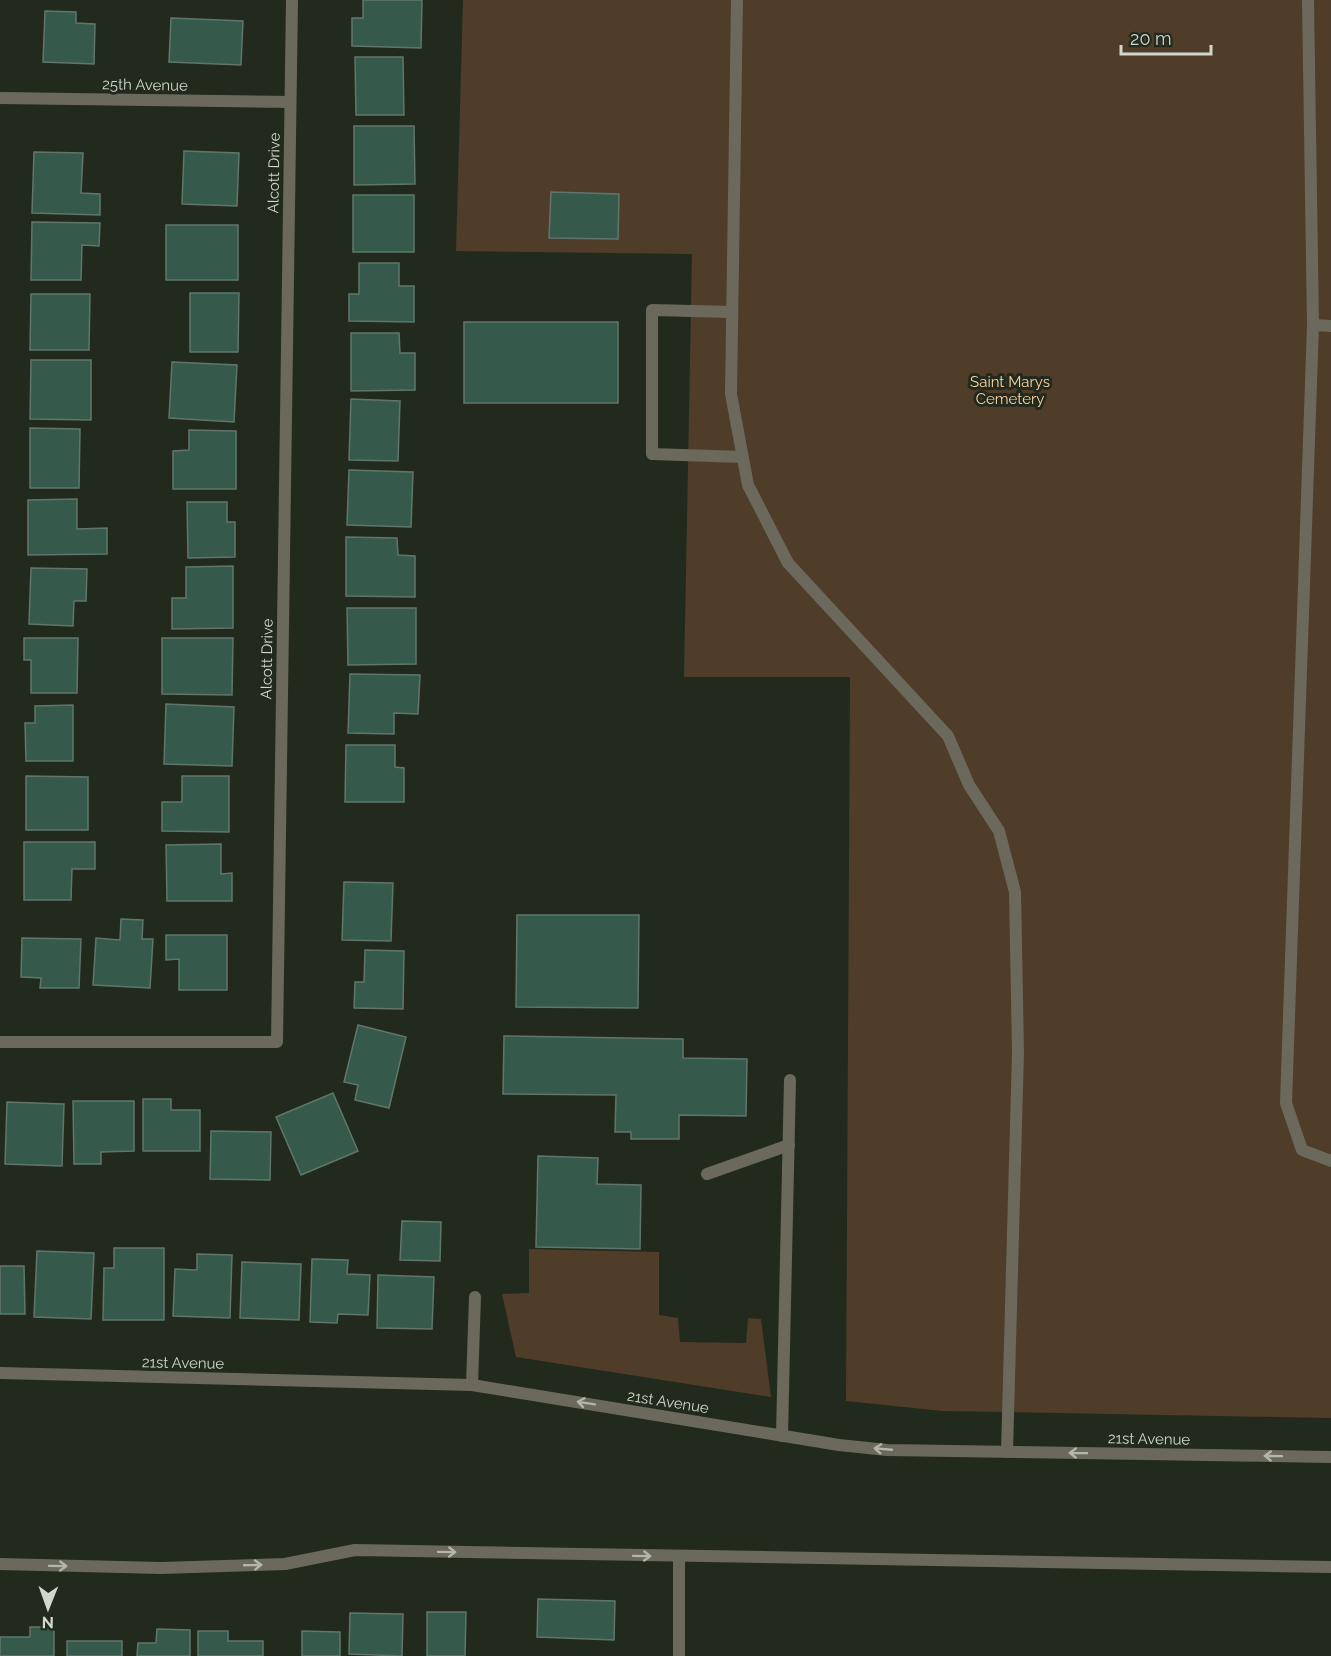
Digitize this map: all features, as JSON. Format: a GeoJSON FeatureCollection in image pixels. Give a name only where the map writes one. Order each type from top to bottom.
{"type":"FeatureCollection","features":[{"type":"Feature","properties":{"kind":"street","name":"Alcott Drive"},"geometry":{"type":"LineString","coordinates":[[0,1042],[277,1042],[292,0]]}},
{"type":"Feature","properties":{"kind":"street"},"geometry":{"type":"LineString","coordinates":[[737,0],[731,394],[748,485],[788,562],[948,736],[969,785],[999,831],[1015,892],[1018,1052],[1007,1452]]}},
{"type":"Feature","properties":{"kind":"street"},"geometry":{"type":"LineString","coordinates":[[1308,0],[1313,326],[1286,1103],[1302,1150],[1331,1161]]}},
{"type":"Feature","properties":{"kind":"street","name":"25th Avenue"},"geometry":{"type":"LineString","coordinates":[[0,98],[290,102]]}},
{"type":"Feature","properties":{"kind":"street"},"geometry":{"type":"LineString","coordinates":[[732,312],[652,310],[652,454],[742,457]]}},
{"type":"Feature","properties":{"kind":"street"},"geometry":{"type":"LineString","coordinates":[[1313,326],[1331,326]]}},
{"type":"Feature","properties":{"kind":"street"},"geometry":{"type":"LineString","coordinates":[[783,1436],[790,1080]]}},
{"type":"Feature","properties":{"kind":"street"},"geometry":{"type":"LineString","coordinates":[[707,1174],[789,1145]]}},
{"type":"Feature","properties":{"kind":"street"},"geometry":{"type":"LineString","coordinates":[[472,1384],[476,1296]]}},
{"type":"Feature","properties":{"kind":"street","name":"21st Avenue"},"geometry":{"type":"LineString","coordinates":[[0,1373],[472,1384],[783,1436],[887,1450],[1331,1457]]}},
{"type":"Feature","properties":{"kind":"street"},"geometry":{"type":"LineString","coordinates":[[0,1564],[161,1568],[285,1564],[355,1550],[1331,1566]]}},
{"type":"Feature","properties":{"kind":"street"},"geometry":{"type":"LineString","coordinates":[[679,1556],[680,1656]]}},
{"type":"Feature","properties":{"kind":"green space","name":"Saint Marys Cemetery"},"geometry":{"type":"Polygon","coordinates":[[[463,0],[1331,0],[1331,1418],[942,1411],[846,1401],[850,677],[684,677],[692,254],[456,251],[463,0]]]}},
{"type":"Feature","properties":{"kind":"green space"},"geometry":{"type":"Polygon","coordinates":[[[529,1249],[659,1252],[659,1315],[678,1318],[680,1342],[746,1343],[748,1318],[761,1319],[771,1397],[516,1357],[502,1294],[529,1293],[529,1249]]]}},
{"type":"Feature","properties":{"kind":"building"},"geometry":{"type":"Polygon","coordinates":[[[363,0],[422,0],[421,48],[352,46],[352,18],[363,18],[363,0]]]}},
{"type":"Feature","properties":{"kind":"building"},"geometry":{"type":"Polygon","coordinates":[[[45,11],[76,12],[76,23],[95,24],[94,64],[43,62],[45,11]]]}},
{"type":"Feature","properties":{"kind":"building"},"geometry":{"type":"Polygon","coordinates":[[[171,18],[243,21],[241,65],[169,62],[171,18]]]}},
{"type":"Feature","properties":{"kind":"building"},"geometry":{"type":"Polygon","coordinates":[[[355,57],[403,57],[404,115],[356,115],[355,57]]]}},
{"type":"Feature","properties":{"kind":"building"},"geometry":{"type":"Polygon","coordinates":[[[354,126],[414,126],[415,184],[354,185],[354,126]]]}},
{"type":"Feature","properties":{"kind":"building"},"geometry":{"type":"Polygon","coordinates":[[[184,151],[239,153],[237,206],[182,204],[184,151]]]}},
{"type":"Feature","properties":{"kind":"building"},"geometry":{"type":"Polygon","coordinates":[[[34,152],[83,153],[81,193],[100,194],[100,215],[32,213],[34,152]]]}},
{"type":"Feature","properties":{"kind":"building"},"geometry":{"type":"Polygon","coordinates":[[[551,192],[619,194],[618,239],[549,238],[551,192]]]}},
{"type":"Feature","properties":{"kind":"building"},"geometry":{"type":"Polygon","coordinates":[[[353,195],[414,195],[414,252],[353,252],[353,195]]]}},
{"type":"Feature","properties":{"kind":"building"},"geometry":{"type":"Polygon","coordinates":[[[32,222],[100,223],[99,246],[82,245],[81,280],[31,280],[32,222]]]}},
{"type":"Feature","properties":{"kind":"building"},"geometry":{"type":"Polygon","coordinates":[[[166,225],[238,225],[238,280],[166,280],[166,225]]]}},
{"type":"Feature","properties":{"kind":"building"},"geometry":{"type":"Polygon","coordinates":[[[359,263],[399,263],[399,286],[414,286],[414,322],[349,321],[349,294],[359,294],[359,263]]]}},
{"type":"Feature","properties":{"kind":"building"},"geometry":{"type":"Polygon","coordinates":[[[190,293],[239,293],[238,352],[190,352],[190,293]]]}},
{"type":"Feature","properties":{"kind":"building"},"geometry":{"type":"Polygon","coordinates":[[[31,294],[90,294],[89,350],[30,350],[31,294]]]}},
{"type":"Feature","properties":{"kind":"building"},"geometry":{"type":"Polygon","coordinates":[[[464,322],[618,322],[618,403],[464,403],[464,322]]]}},
{"type":"Feature","properties":{"kind":"building"},"geometry":{"type":"Polygon","coordinates":[[[351,333],[399,333],[400,353],[415,353],[415,390],[351,391],[351,333]]]}},
{"type":"Feature","properties":{"kind":"building"},"geometry":{"type":"Polygon","coordinates":[[[31,360],[91,360],[91,420],[30,419],[31,360]]]}},
{"type":"Feature","properties":{"kind":"building"},"geometry":{"type":"Polygon","coordinates":[[[172,362],[237,365],[234,422],[169,418],[172,362]]]}},
{"type":"Feature","properties":{"kind":"building"},"geometry":{"type":"Polygon","coordinates":[[[351,399],[400,401],[398,461],[349,460],[351,399]]]}},
{"type":"Feature","properties":{"kind":"building"},"geometry":{"type":"Polygon","coordinates":[[[30,428],[80,429],[79,488],[30,488],[30,428]]]}},
{"type":"Feature","properties":{"kind":"building"},"geometry":{"type":"Polygon","coordinates":[[[189,430],[236,431],[236,489],[173,489],[173,451],[189,450],[189,430]]]}},
{"type":"Feature","properties":{"kind":"building"},"geometry":{"type":"Polygon","coordinates":[[[349,470],[413,472],[411,527],[347,525],[349,470]]]}},
{"type":"Feature","properties":{"kind":"building"},"geometry":{"type":"Polygon","coordinates":[[[77,499],[77,529],[107,528],[107,554],[28,555],[28,500],[77,499]]]}},
{"type":"Feature","properties":{"kind":"building"},"geometry":{"type":"Polygon","coordinates":[[[187,502],[227,502],[227,522],[235,522],[235,557],[188,558],[187,502]]]}},
{"type":"Feature","properties":{"kind":"building"},"geometry":{"type":"Polygon","coordinates":[[[346,537],[397,538],[398,555],[415,556],[415,597],[346,596],[346,537]]]}},
{"type":"Feature","properties":{"kind":"building"},"geometry":{"type":"Polygon","coordinates":[[[233,566],[233,628],[172,629],[172,598],[186,598],[186,567],[233,566]]]}},
{"type":"Feature","properties":{"kind":"building"},"geometry":{"type":"Polygon","coordinates":[[[31,568],[87,569],[86,601],[74,601],[73,626],[29,624],[31,568]]]}},
{"type":"Feature","properties":{"kind":"building"},"geometry":{"type":"Polygon","coordinates":[[[347,608],[416,608],[416,664],[348,665],[347,608]]]}},
{"type":"Feature","properties":{"kind":"building"},"geometry":{"type":"Polygon","coordinates":[[[24,638],[78,638],[77,693],[31,693],[31,660],[24,660],[24,638]]]}},
{"type":"Feature","properties":{"kind":"building"},"geometry":{"type":"Polygon","coordinates":[[[162,638],[233,638],[232,695],[162,694],[162,638]]]}},
{"type":"Feature","properties":{"kind":"building"},"geometry":{"type":"Polygon","coordinates":[[[350,674],[420,675],[418,714],[394,713],[394,734],[348,733],[350,674]]]}},
{"type":"Feature","properties":{"kind":"building"},"geometry":{"type":"Polygon","coordinates":[[[166,704],[234,707],[232,766],[164,764],[166,704]]]}},
{"type":"Feature","properties":{"kind":"building"},"geometry":{"type":"Polygon","coordinates":[[[73,705],[73,761],[26,761],[25,723],[35,723],[35,706],[73,705]]]}},
{"type":"Feature","properties":{"kind":"building"},"geometry":{"type":"Polygon","coordinates":[[[346,745],[395,745],[395,767],[404,768],[404,802],[345,802],[346,745]]]}},
{"type":"Feature","properties":{"kind":"building"},"geometry":{"type":"Polygon","coordinates":[[[26,776],[88,777],[88,830],[26,830],[26,776]]]}},
{"type":"Feature","properties":{"kind":"building"},"geometry":{"type":"Polygon","coordinates":[[[182,776],[229,776],[229,832],[162,831],[162,802],[182,802],[182,776]]]}},
{"type":"Feature","properties":{"kind":"building"},"geometry":{"type":"Polygon","coordinates":[[[24,842],[95,842],[95,869],[72,869],[71,900],[24,900],[24,842]]]}},
{"type":"Feature","properties":{"kind":"building"},"geometry":{"type":"Polygon","coordinates":[[[221,844],[221,874],[232,873],[232,901],[167,901],[166,845],[221,844]]]}},
{"type":"Feature","properties":{"kind":"building"},"geometry":{"type":"Polygon","coordinates":[[[344,882],[393,883],[391,941],[342,940],[344,882]]]}},
{"type":"Feature","properties":{"kind":"building"},"geometry":{"type":"Polygon","coordinates":[[[517,915],[639,915],[638,1008],[516,1007],[517,915]]]}},
{"type":"Feature","properties":{"kind":"building"},"geometry":{"type":"Polygon","coordinates":[[[121,919],[143,920],[142,939],[153,939],[150,988],[93,985],[96,938],[120,940],[121,919]]]}},
{"type":"Feature","properties":{"kind":"building"},"geometry":{"type":"Polygon","coordinates":[[[166,935],[227,935],[227,990],[179,990],[179,959],[166,960],[166,935]]]}},
{"type":"Feature","properties":{"kind":"building"},"geometry":{"type":"Polygon","coordinates":[[[22,938],[81,939],[79,988],[40,988],[41,978],[21,977],[22,938]]]}},
{"type":"Feature","properties":{"kind":"building"},"geometry":{"type":"Polygon","coordinates":[[[365,950],[404,951],[403,1009],[354,1008],[355,982],[364,982],[365,950]]]}},
{"type":"Feature","properties":{"kind":"building"},"geometry":{"type":"Polygon","coordinates":[[[358,1025],[406,1037],[389,1108],[355,1100],[358,1085],[344,1082],[358,1025]]]}},
{"type":"Feature","properties":{"kind":"building"},"geometry":{"type":"Polygon","coordinates":[[[504,1036],[683,1039],[683,1058],[747,1059],[746,1116],[679,1115],[679,1139],[631,1139],[631,1132],[615,1132],[616,1095],[503,1094],[504,1036]]]}},
{"type":"Feature","properties":{"kind":"building"},"geometry":{"type":"Polygon","coordinates":[[[333,1093],[358,1151],[301,1175],[276,1117],[333,1093]]]}},
{"type":"Feature","properties":{"kind":"building"},"geometry":{"type":"Polygon","coordinates":[[[143,1099],[171,1099],[171,1110],[200,1110],[200,1151],[143,1151],[143,1099]]]}},
{"type":"Feature","properties":{"kind":"building"},"geometry":{"type":"Polygon","coordinates":[[[73,1101],[134,1101],[134,1151],[101,1152],[101,1164],[74,1164],[73,1101]]]}},
{"type":"Feature","properties":{"kind":"building"},"geometry":{"type":"Polygon","coordinates":[[[7,1102],[64,1104],[62,1166],[5,1164],[7,1102]]]}},
{"type":"Feature","properties":{"kind":"building"},"geometry":{"type":"Polygon","coordinates":[[[211,1131],[271,1132],[270,1180],[210,1179],[211,1131]]]}},
{"type":"Feature","properties":{"kind":"building"},"geometry":{"type":"Polygon","coordinates":[[[538,1156],[598,1158],[597,1184],[641,1185],[640,1249],[536,1247],[538,1156]]]}},
{"type":"Feature","properties":{"kind":"building"},"geometry":{"type":"Polygon","coordinates":[[[402,1221],[441,1222],[440,1261],[400,1260],[402,1221]]]}},
{"type":"Feature","properties":{"kind":"building"},"geometry":{"type":"Polygon","coordinates":[[[114,1248],[164,1248],[164,1320],[103,1320],[104,1268],[114,1268],[114,1248]]]}},
{"type":"Feature","properties":{"kind":"building"},"geometry":{"type":"Polygon","coordinates":[[[37,1251],[94,1253],[91,1319],[34,1317],[37,1251]]]}},
{"type":"Feature","properties":{"kind":"building"},"geometry":{"type":"Polygon","coordinates":[[[197,1254],[232,1255],[230,1318],[173,1316],[175,1269],[197,1270],[197,1254]]]}},
{"type":"Feature","properties":{"kind":"building"},"geometry":{"type":"Polygon","coordinates":[[[312,1259],[348,1260],[347,1274],[370,1275],[368,1315],[338,1314],[337,1323],[310,1322],[312,1259]]]}},
{"type":"Feature","properties":{"kind":"building"},"geometry":{"type":"Polygon","coordinates":[[[242,1262],[301,1264],[299,1320],[240,1318],[242,1262]]]}},
{"type":"Feature","properties":{"kind":"building"},"geometry":{"type":"Polygon","coordinates":[[[0,1266],[24,1266],[25,1314],[0,1314],[0,1266]]]}},
{"type":"Feature","properties":{"kind":"building"},"geometry":{"type":"Polygon","coordinates":[[[378,1275],[434,1277],[432,1329],[377,1328],[378,1275]]]}},
{"type":"Feature","properties":{"kind":"building"},"geometry":{"type":"Polygon","coordinates":[[[538,1599],[615,1601],[614,1640],[537,1637],[538,1599]]]}},
{"type":"Feature","properties":{"kind":"building"},"geometry":{"type":"Polygon","coordinates":[[[427,1612],[466,1612],[465,1656],[427,1656],[427,1612]]]}},
{"type":"Feature","properties":{"kind":"building"},"geometry":{"type":"Polygon","coordinates":[[[350,1613],[403,1614],[402,1656],[349,1654],[350,1613]]]}},
{"type":"Feature","properties":{"kind":"building"},"geometry":{"type":"Polygon","coordinates":[[[30,1627],[54,1627],[54,1656],[0,1656],[0,1637],[30,1637],[30,1627]]]}},
{"type":"Feature","properties":{"kind":"building"},"geometry":{"type":"Polygon","coordinates":[[[157,1629],[190,1630],[190,1656],[137,1656],[138,1643],[156,1643],[157,1629]]]}},
{"type":"Feature","properties":{"kind":"building"},"geometry":{"type":"Polygon","coordinates":[[[198,1631],[228,1631],[228,1641],[263,1641],[263,1656],[198,1656],[198,1631]]]}},
{"type":"Feature","properties":{"kind":"building"},"geometry":{"type":"Polygon","coordinates":[[[302,1631],[340,1632],[340,1656],[302,1656],[302,1631]]]}},
{"type":"Feature","properties":{"kind":"building"},"geometry":{"type":"Polygon","coordinates":[[[67,1641],[122,1641],[122,1656],[67,1656],[67,1641]]]}}]}
